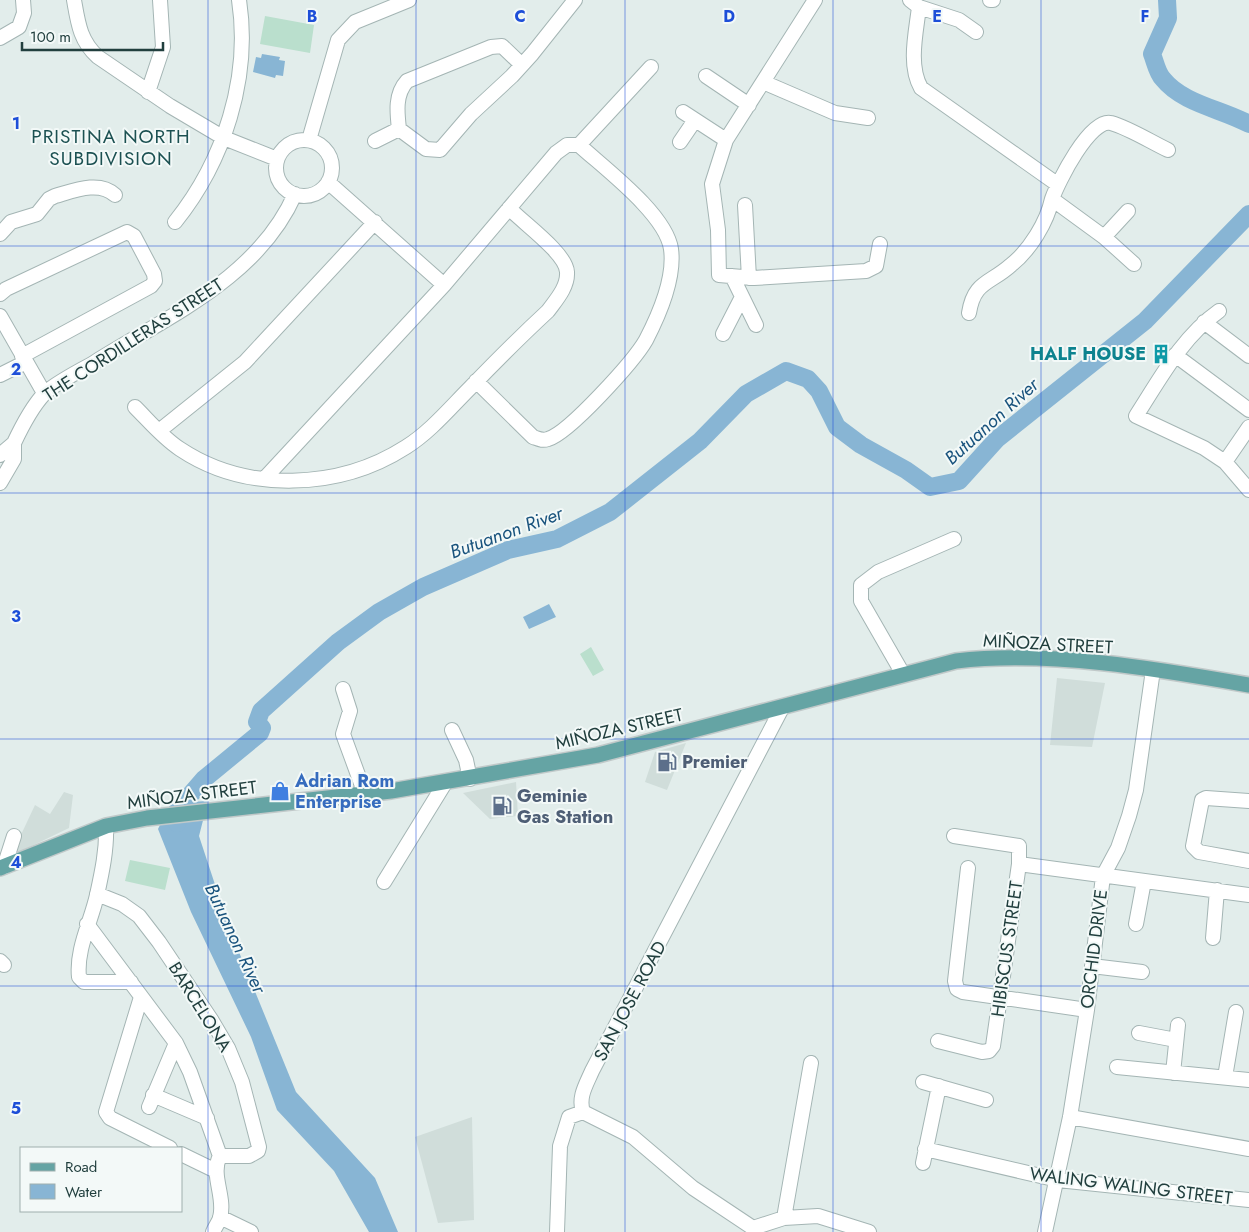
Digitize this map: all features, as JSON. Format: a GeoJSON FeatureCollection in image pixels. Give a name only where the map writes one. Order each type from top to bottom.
{"type":"FeatureCollection","features":[{"type":"Feature","properties":{"kind":"main road","name":"MIÑOZA STREET"},"geometry":{"type":"LineString","coordinates":[[2,867],[110,825],[147,818],[365,794],[445,783],[598,755],[782,708],[846,688],[956,661],[997,658],[1046,659],[1153,670],[1249,685]]}},
{"type":"Feature","properties":{"kind":"street"},"geometry":{"type":"LineString","coordinates":[[0,38],[19,27],[24,13],[24,0]]}},
{"type":"Feature","properties":{"kind":"street"},"geometry":{"type":"LineString","coordinates":[[74,0],[82,37],[88,47],[148,92],[224,138],[277,159]]}},
{"type":"Feature","properties":{"kind":"street"},"geometry":{"type":"LineString","coordinates":[[148,92],[163,48],[160,0]]}},
{"type":"Feature","properties":{"kind":"street"},"geometry":{"type":"LineString","coordinates":[[176,222],[194,198],[224,138],[235,92],[240,55],[239,0]]}},
{"type":"Feature","properties":{"kind":"street"},"geometry":{"type":"LineString","coordinates":[[309,140],[338,40],[355,22],[409,0]]}},
{"type":"Feature","properties":{"kind":"street"},"geometry":{"type":"LineString","coordinates":[[815,0],[726,140],[712,184],[718,230],[719,275],[749,278],[866,271],[876,266],[880,244]]}},
{"type":"Feature","properties":{"kind":"street"},"geometry":{"type":"LineString","coordinates":[[399,129],[426,149],[440,150],[471,114],[522,65],[569,2]]}},
{"type":"Feature","properties":{"kind":"street"},"geometry":{"type":"LineString","coordinates":[[976,32],[959,20],[914,3],[915,78],[921,88],[1057,184]]}},
{"type":"Feature","properties":{"kind":"street"},"geometry":{"type":"LineString","coordinates":[[399,129],[398,96],[401,88],[407,81],[491,47],[502,46],[522,65]]}},
{"type":"Feature","properties":{"kind":"street"},"geometry":{"type":"LineString","coordinates":[[579,145],[651,67]]}},
{"type":"Feature","properties":{"kind":"street"},"geometry":{"type":"LineString","coordinates":[[706,76],[749,104]]}},
{"type":"Feature","properties":{"kind":"street"},"geometry":{"type":"LineString","coordinates":[[764,82],[835,113],[868,118]]}},
{"type":"Feature","properties":{"kind":"street"},"geometry":{"type":"LineString","coordinates":[[683,112],[726,140]]}},
{"type":"Feature","properties":{"kind":"street"},"geometry":{"type":"LineString","coordinates":[[680,142],[695,120]]}},
{"type":"Feature","properties":{"kind":"street"},"geometry":{"type":"LineString","coordinates":[[969,313],[973,294],[1013,264],[1029,246],[1050,212],[1057,184],[1086,138],[1100,125],[1110,123],[1168,150]]}},
{"type":"Feature","properties":{"kind":"street"},"geometry":{"type":"LineString","coordinates":[[375,141],[399,129]]}},
{"type":"Feature","properties":{"kind":"street"},"geometry":{"type":"LineString","coordinates":[[309,140],[324,149],[329,156],[331,173],[328,182],[314,194],[295,194],[283,186],[279,180],[276,174],[277,159],[289,144],[309,140]]}},
{"type":"Feature","properties":{"kind":"street"},"geometry":{"type":"LineString","coordinates":[[264,479],[444,285],[556,153],[571,144],[579,145],[656,217],[667,235],[671,249],[671,264],[667,285],[654,322],[637,354],[610,385],[573,421],[550,439],[542,441],[533,437],[476,381]]}},
{"type":"Feature","properties":{"kind":"street"},"geometry":{"type":"LineString","coordinates":[[328,182],[444,285]]}},
{"type":"Feature","properties":{"kind":"street"},"geometry":{"type":"LineString","coordinates":[[0,234],[11,222],[37,214],[49,199],[55,196],[98,187],[106,188],[115,195]]}},
{"type":"Feature","properties":{"kind":"street","name":"THE CORDILLERAS STREET"},"geometry":{"type":"LineString","coordinates":[[0,455],[14,443],[25,421],[44,393],[212,290],[247,260],[268,238],[288,210],[295,194]]}},
{"type":"Feature","properties":{"kind":"street"},"geometry":{"type":"LineString","coordinates":[[1052,199],[1104,237],[1134,264]]}},
{"type":"Feature","properties":{"kind":"street"},"geometry":{"type":"LineString","coordinates":[[745,205],[749,278]]}},
{"type":"Feature","properties":{"kind":"street"},"geometry":{"type":"LineString","coordinates":[[136,407],[178,448],[205,463],[243,477],[311,480],[358,470],[382,460],[406,447],[425,432],[548,311],[566,282],[567,271],[557,254],[509,208]]}},
{"type":"Feature","properties":{"kind":"street"},"geometry":{"type":"LineString","coordinates":[[1104,237],[1128,211]]}},
{"type":"Feature","properties":{"kind":"street"},"geometry":{"type":"LineString","coordinates":[[159,431],[245,362],[374,222]]}},
{"type":"Feature","properties":{"kind":"street"},"geometry":{"type":"LineString","coordinates":[[0,294],[6,289],[127,232],[134,236],[154,274],[155,281],[151,286],[24,359],[0,375]]}},
{"type":"Feature","properties":{"kind":"street"},"geometry":{"type":"LineString","coordinates":[[732,276],[756,325]]}},
{"type":"Feature","properties":{"kind":"street"},"geometry":{"type":"LineString","coordinates":[[723,334],[742,297]]}},
{"type":"Feature","properties":{"kind":"street"},"geometry":{"type":"LineString","coordinates":[[1219,311],[1204,322],[1176,355],[1136,416],[1204,448],[1225,462],[1249,490]]}},
{"type":"Feature","properties":{"kind":"street"},"geometry":{"type":"LineString","coordinates":[[0,316],[44,393]]}},
{"type":"Feature","properties":{"kind":"street"},"geometry":{"type":"LineString","coordinates":[[1204,322],[1249,356]]}},
{"type":"Feature","properties":{"kind":"street"},"geometry":{"type":"LineString","coordinates":[[1176,355],[1249,410]]}},
{"type":"Feature","properties":{"kind":"street"},"geometry":{"type":"LineString","coordinates":[[1225,462],[1249,428]]}},
{"type":"Feature","properties":{"kind":"street","name":"THE CORDILLERAS STREET"},"geometry":{"type":"LineString","coordinates":[[0,483],[14,459],[14,443]]}},
{"type":"Feature","properties":{"kind":"street"},"geometry":{"type":"LineString","coordinates":[[903,674],[861,601],[861,585],[878,572],[954,539]]}},
{"type":"Feature","properties":{"kind":"street","name":"ORCHID DRIVE"},"geometry":{"type":"LineString","coordinates":[[1045,1232],[1058,1180],[1070,1117],[1087,1010],[1103,876],[1118,848],[1130,816],[1136,790],[1153,670]]}},
{"type":"Feature","properties":{"kind":"street"},"geometry":{"type":"LineString","coordinates":[[344,689],[350,716],[343,734],[365,794]]}},
{"type":"Feature","properties":{"kind":"street","name":"SAN JOSE ROAD"},"geometry":{"type":"LineString","coordinates":[[583,1112],[581,1096],[592,1071],[782,708]]}},
{"type":"Feature","properties":{"kind":"street"},"geometry":{"type":"LineString","coordinates":[[452,730],[466,760],[470,779]]}},
{"type":"Feature","properties":{"kind":"street"},"geometry":{"type":"LineString","coordinates":[[384,882],[445,783]]}},
{"type":"Feature","properties":{"kind":"street"},"geometry":{"type":"LineString","coordinates":[[1249,802],[1206,798],[1202,800],[1193,846],[1199,852],[1249,861]]}},
{"type":"Feature","properties":{"kind":"street"},"geometry":{"type":"LineString","coordinates":[[110,825],[112,860],[104,887],[97,894],[87,924],[78,970],[79,978],[84,982],[131,982]]}},
{"type":"Feature","properties":{"kind":"street"},"geometry":{"type":"LineString","coordinates":[[2,867],[14,836]]}},
{"type":"Feature","properties":{"kind":"street","name":"HIBISCUS STREET"},"geometry":{"type":"LineString","coordinates":[[938,1041],[982,1052],[989,1051],[993,1046],[1019,864],[1019,846],[954,836]]}},
{"type":"Feature","properties":{"kind":"street"},"geometry":{"type":"LineString","coordinates":[[1019,864],[1249,895]]}},
{"type":"Feature","properties":{"kind":"street"},"geometry":{"type":"LineString","coordinates":[[968,868],[955,981],[958,989],[963,992],[1087,1010]]}},
{"type":"Feature","properties":{"kind":"street"},"geometry":{"type":"LineString","coordinates":[[1136,924],[1144,881]]}},
{"type":"Feature","properties":{"kind":"street"},"geometry":{"type":"LineString","coordinates":[[1213,938],[1217,890]]}},
{"type":"Feature","properties":{"kind":"street","name":"BARCELONA"},"geometry":{"type":"LineString","coordinates":[[97,894],[122,904],[139,916],[159,942],[228,1048],[242,1082],[259,1141],[258,1151],[249,1156],[220,1156]]}},
{"type":"Feature","properties":{"kind":"street"},"geometry":{"type":"LineString","coordinates":[[87,924],[176,1043],[207,1118],[220,1156],[216,1164],[220,1217],[213,1232]]}},
{"type":"Feature","properties":{"kind":"street"},"geometry":{"type":"LineString","coordinates":[[1092,966],[1142,972]]}},
{"type":"Feature","properties":{"kind":"street"},"geometry":{"type":"LineString","coordinates":[[141,997],[106,1112],[110,1118],[168,1147]]}},
{"type":"Feature","properties":{"kind":"street"},"geometry":{"type":"LineString","coordinates":[[1225,1078],[1236,1012]]}},
{"type":"Feature","properties":{"kind":"street"},"geometry":{"type":"LineString","coordinates":[[1172,1073],[1178,1025]]}},
{"type":"Feature","properties":{"kind":"street"},"geometry":{"type":"LineString","coordinates":[[1139,1033],[1176,1040]]}},
{"type":"Feature","properties":{"kind":"street"},"geometry":{"type":"LineString","coordinates":[[176,1043],[151,1101],[207,1118]]}},
{"type":"Feature","properties":{"kind":"street"},"geometry":{"type":"LineString","coordinates":[[784,1218],[811,1063]]}},
{"type":"Feature","properties":{"kind":"street"},"geometry":{"type":"LineString","coordinates":[[1117,1067],[1249,1080]]}},
{"type":"Feature","properties":{"kind":"street"},"geometry":{"type":"LineString","coordinates":[[923,1082],[986,1100]]}},
{"type":"Feature","properties":{"kind":"street","name":"WALING WALING STREET"},"geometry":{"type":"LineString","coordinates":[[939,1086],[924,1156],[1058,1180],[1249,1200]]}},
{"type":"Feature","properties":{"kind":"street"},"geometry":{"type":"LineString","coordinates":[[557,1232],[560,1146],[569,1117],[583,1112],[633,1137],[693,1188],[752,1230],[784,1218],[818,1216],[869,1232]]}},
{"type":"Feature","properties":{"kind":"street"},"geometry":{"type":"LineString","coordinates":[[1070,1117],[1249,1149]]}},
{"type":"Feature","properties":{"kind":"street"},"geometry":{"type":"LineString","coordinates":[[182,1154],[216,1171]]}},
{"type":"Feature","properties":{"kind":"street"},"geometry":{"type":"LineString","coordinates":[[220,1217],[251,1232]]}},
{"type":"Feature","properties":{"kind":"shaded area"},"geometry":{"type":"Polygon","coordinates":[[[1057,678],[1105,683],[1092,747],[1050,745],[1057,678]]]}},
{"type":"Feature","properties":{"kind":"shaded area"},"geometry":{"type":"Polygon","coordinates":[[[686,743],[667,790],[645,782],[655,752],[686,743]]]}},
{"type":"Feature","properties":{"kind":"shaded area"},"geometry":{"type":"Polygon","coordinates":[[[516,782],[518,816],[490,819],[463,793],[516,782]]]}},
{"type":"Feature","properties":{"kind":"shaded area"},"geometry":{"type":"Polygon","coordinates":[[[64,792],[73,795],[69,828],[11,856],[35,805],[50,814],[64,792]]]}},
{"type":"Feature","properties":{"kind":"shaded area"},"geometry":{"type":"Polygon","coordinates":[[[472,1117],[474,1220],[438,1223],[415,1137],[472,1117]]]}},
{"type":"Feature","properties":{"kind":"green space"},"geometry":{"type":"Polygon","coordinates":[[[265,16],[314,25],[310,53],[260,44],[265,16]]]}},
{"type":"Feature","properties":{"kind":"green space"},"geometry":{"type":"Polygon","coordinates":[[[591,647],[604,670],[593,676],[580,654],[591,647]]]}},
{"type":"Feature","properties":{"kind":"green space"},"geometry":{"type":"Polygon","coordinates":[[[130,860],[170,868],[165,890],[125,881],[130,860]]]}},
{"type":"Feature","properties":{"kind":"water"},"geometry":{"type":"Polygon","coordinates":[[[262,54],[280,57],[279,60],[285,61],[283,76],[276,75],[275,78],[253,72],[256,57],[261,58],[262,54]]]}},
{"type":"Feature","properties":{"kind":"water"},"geometry":{"type":"Polygon","coordinates":[[[549,604],[556,617],[529,629],[523,617],[549,604]]]}},
{"type":"Feature","properties":{"kind":"water"},"geometry":{"type":"Polygon","coordinates":[[[208,801],[199,836],[230,930],[296,1092],[375,1178],[398,1232],[369,1232],[334,1171],[277,1110],[251,1037],[191,912],[158,829],[171,803],[208,801]]]}},
{"type":"Feature","properties":{"kind":"waterway","name":"Butuanon River"},"geometry":{"type":"LineString","coordinates":[[1167,0],[1168,18],[1152,54],[1161,76],[1181,94],[1249,124]]}},
{"type":"Feature","properties":{"kind":"waterway","name":"Butuanon River"},"geometry":{"type":"LineString","coordinates":[[177,823],[185,801],[204,779],[260,733],[262,728],[257,722],[261,711],[338,642],[379,612],[423,587],[508,550],[557,539],[610,512],[700,441],[746,394],[786,371],[808,379],[819,391],[837,427],[861,445],[906,470],[930,487],[959,481],[997,439],[1145,321],[1249,214]]}},
{"type":"Feature","properties":{"kind":"place","name":"HALF HOUSE"},"geometry":{"type":"Point","coordinates":[1161,354]}},
{"type":"Feature","properties":{"kind":"place","name":"Premier"},"geometry":{"type":"Point","coordinates":[667,762]}},
{"type":"Feature","properties":{"kind":"place","name":"Adrian Rom Enterprise"},"geometry":{"type":"Point","coordinates":[280,791]}},
{"type":"Feature","properties":{"kind":"place","name":"Geminie Gas Station"},"geometry":{"type":"Point","coordinates":[502,806]}},
{"type":"Feature","properties":{"kind":"district","name":"PRISTINA NORTH SUBDIVISION"},"geometry":{"type":"Point","coordinates":[111,147]}}]}
